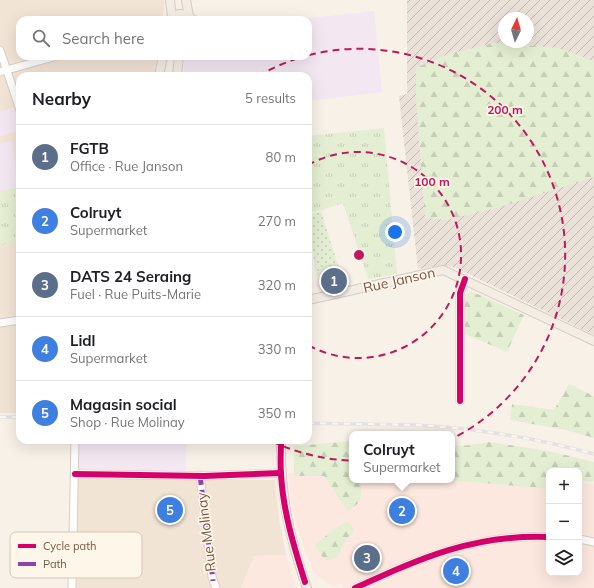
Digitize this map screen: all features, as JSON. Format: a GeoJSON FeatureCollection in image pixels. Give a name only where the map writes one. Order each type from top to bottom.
{"type":"FeatureCollection","features":[{"type":"Feature","properties":{"kind":"main road"},"geometry":{"type":"LineString","coordinates":[[170,0],[171,16]]}},
{"type":"Feature","properties":{"kind":"main road"},"geometry":{"type":"LineString","coordinates":[[186,0],[190,16]]}},
{"type":"Feature","properties":{"kind":"main road"},"geometry":{"type":"LineString","coordinates":[[160,72],[162,60]]}},
{"type":"Feature","properties":{"kind":"main road"},"geometry":{"type":"LineString","coordinates":[[177,72],[179,60]]}},
{"type":"Feature","properties":{"kind":"main road","name":"Rue Janson"},"geometry":{"type":"LineString","coordinates":[[312,299],[441,270],[465,279],[594,341]]}},
{"type":"Feature","properties":{"kind":"main road"},"geometry":{"type":"LineString","coordinates":[[281,444],[281,474],[288,525],[307,588]]}},
{"type":"Feature","properties":{"kind":"street"},"geometry":{"type":"LineString","coordinates":[[0,50],[3,71],[16,101]]}},
{"type":"Feature","properties":{"kind":"street"},"geometry":{"type":"LineString","coordinates":[[3,71],[43,60]]}},
{"type":"Feature","properties":{"kind":"street"},"geometry":{"type":"LineString","coordinates":[[460,401],[460,293],[465,279]]}},
{"type":"Feature","properties":{"kind":"street"},"geometry":{"type":"LineString","coordinates":[[0,323],[16,321]]}},
{"type":"Feature","properties":{"kind":"street"},"geometry":{"type":"LineString","coordinates":[[73,532],[75,444]]}},
{"type":"Feature","properties":{"kind":"street"},"geometry":{"type":"LineString","coordinates":[[74,474],[281,474]]}},
{"type":"Feature","properties":{"kind":"street","name":"Rue Molinay"},"geometry":{"type":"LineString","coordinates":[[200,475],[214,585]]}},
{"type":"Feature","properties":{"kind":"street"},"geometry":{"type":"LineString","coordinates":[[354,588],[425,557],[458,547],[501,538],[546,536]]}},
{"type":"Feature","properties":{"kind":"street"},"geometry":{"type":"LineString","coordinates":[[582,540],[594,542]]}},
{"type":"Feature","properties":{"kind":"street"},"geometry":{"type":"LineString","coordinates":[[72,578],[72,588]]}},
{"type":"Feature","properties":{"kind":"shaded area"},"geometry":{"type":"Polygon","coordinates":[[[0,0],[164,0],[163,16],[16,16],[16,60],[156,60],[155,72],[16,72],[16,413],[0,413],[0,0]]]}},
{"type":"Feature","properties":{"kind":"shaded area"},"geometry":{"type":"Polygon","coordinates":[[[407,0],[594,0],[594,335],[456,268],[438,266],[418,269],[399,96],[407,94],[407,0]]]}},
{"type":"Feature","properties":{"kind":"shaded area"},"geometry":{"type":"Polygon","coordinates":[[[374,11],[382,92],[312,101],[312,72],[184,72],[184,60],[312,60],[312,18],[374,11]]]}},
{"type":"Feature","properties":{"kind":"shaded area"},"geometry":{"type":"Polygon","coordinates":[[[14,107],[16,115],[16,131],[0,136],[0,112],[14,107]]]}},
{"type":"Feature","properties":{"kind":"shaded area"},"geometry":{"type":"Polygon","coordinates":[[[12,140],[16,172],[16,188],[0,191],[0,144],[12,140]]]}},
{"type":"Feature","properties":{"kind":"shaded area"},"geometry":{"type":"Polygon","coordinates":[[[79,444],[186,444],[186,472],[79,471],[79,444]]]}},
{"type":"Feature","properties":{"kind":"shaded area"},"geometry":{"type":"Polygon","coordinates":[[[288,473],[349,475],[349,483],[455,483],[455,480],[546,489],[546,576],[582,576],[582,482],[594,484],[594,588],[344,588],[341,583],[332,586],[316,575],[304,549],[292,509],[288,473]]]}},
{"type":"Feature","properties":{"kind":"shaded area"},"geometry":{"type":"Polygon","coordinates":[[[78,476],[195,480],[275,480],[279,519],[286,555],[254,556],[241,588],[76,588],[76,578],[142,578],[142,532],[77,532],[78,476]]]}},
{"type":"Feature","properties":{"kind":"shaded area"},"geometry":{"type":"Polygon","coordinates":[[[286,555],[296,588],[241,588],[254,556],[286,555]]]}},
{"type":"Feature","properties":{"kind":"green space"},"geometry":{"type":"Polygon","coordinates":[[[494,43],[498,43],[498,48],[534,48],[534,46],[558,48],[594,61],[594,177],[497,208],[446,220],[425,218],[416,100],[416,68],[448,54],[494,43]]]}},
{"type":"Feature","properties":{"kind":"green space"},"geometry":{"type":"Polygon","coordinates":[[[384,128],[397,274],[368,279],[343,203],[319,211],[312,212],[312,136],[384,128]]]}},
{"type":"Feature","properties":{"kind":"green space"},"geometry":{"type":"Polygon","coordinates":[[[16,189],[16,243],[0,245],[0,192],[16,189]]]}},
{"type":"Feature","properties":{"kind":"green space"},"geometry":{"type":"Polygon","coordinates":[[[321,212],[341,274],[338,275],[337,271],[316,276],[312,246],[312,214],[321,212]]]}},
{"type":"Feature","properties":{"kind":"green space"},"geometry":{"type":"Polygon","coordinates":[[[471,291],[524,315],[507,352],[465,334],[465,295],[471,291]]]}},
{"type":"Feature","properties":{"kind":"green space"},"geometry":{"type":"Polygon","coordinates":[[[569,384],[594,396],[594,438],[566,430],[510,420],[512,404],[554,410],[569,384]]]}},
{"type":"Feature","properties":{"kind":"green space"},"geometry":{"type":"Polygon","coordinates":[[[349,441],[349,483],[361,483],[361,495],[359,502],[348,511],[324,476],[294,476],[294,446],[349,441]]]}},
{"type":"Feature","properties":{"kind":"green space"},"geometry":{"type":"Polygon","coordinates":[[[489,442],[549,451],[594,462],[594,481],[582,481],[582,468],[546,468],[546,489],[455,481],[455,445],[462,446],[489,442]]]}},
{"type":"Feature","properties":{"kind":"green space"},"geometry":{"type":"Polygon","coordinates":[[[349,522],[354,529],[346,540],[339,555],[328,561],[323,558],[315,544],[342,524],[349,522]]]}},
{"type":"Feature","properties":{"kind":"railway"},"geometry":{"type":"LineString","coordinates":[[0,417],[16,417]]}},
{"type":"Feature","properties":{"kind":"railway"},"geometry":{"type":"LineString","coordinates":[[312,423],[437,426],[482,431],[528,439],[594,454]]}},
{"type":"Feature","properties":{"kind":"marked path"},"geometry":{"type":"LineString","coordinates":[[200,475],[213,581]]}},
{"type":"Feature","properties":{"kind":"cycle path"},"geometry":{"type":"LineString","coordinates":[[460,401],[460,293],[465,279]]}},
{"type":"Feature","properties":{"kind":"cycle path"},"geometry":{"type":"LineString","coordinates":[[281,444],[281,470],[284,502],[293,542],[305,582]]}},
{"type":"Feature","properties":{"kind":"cycle path"},"geometry":{"type":"LineString","coordinates":[[75,474],[204,476],[281,473]]}},
{"type":"Feature","properties":{"kind":"cycle path"},"geometry":{"type":"LineString","coordinates":[[355,588],[403,567],[449,550],[496,539],[546,537]]}},
{"type":"Feature","properties":{"kind":"place","name":"FGTB"},"geometry":{"type":"Point","coordinates":[334,281]}},
{"type":"Feature","properties":{"kind":"place","name":"Magasin social"},"geometry":{"type":"Point","coordinates":[170,510]}},
{"type":"Feature","properties":{"kind":"place","name":"Colruyt"},"geometry":{"type":"Point","coordinates":[402,511]}},
{"type":"Feature","properties":{"kind":"place","name":"DATS 24 Seraing"},"geometry":{"type":"Point","coordinates":[367,558]}},
{"type":"Feature","properties":{"kind":"place","name":"Lidl"},"geometry":{"type":"Point","coordinates":[456,571]}}]}
